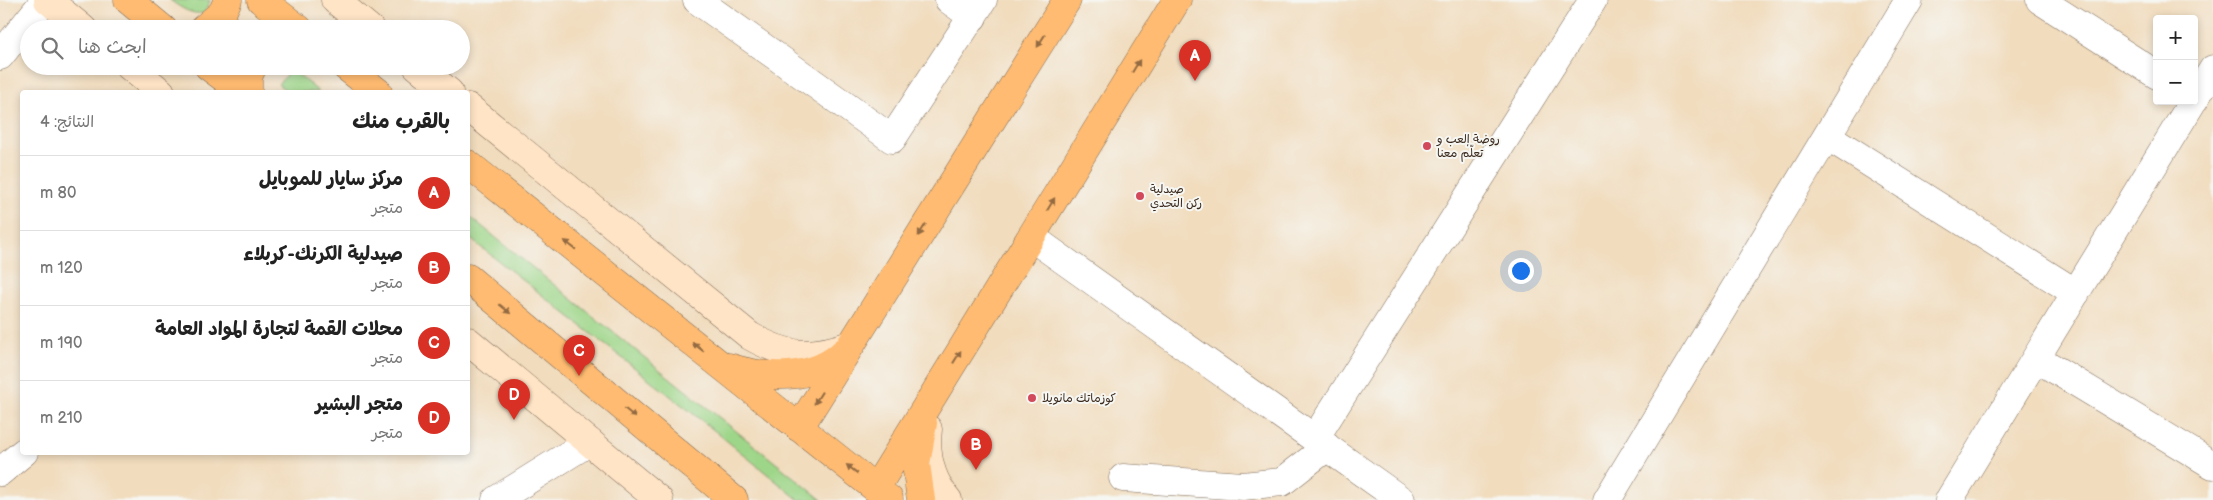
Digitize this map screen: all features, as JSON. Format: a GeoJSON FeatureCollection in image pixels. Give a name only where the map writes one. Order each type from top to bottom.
{"type":"FeatureCollection","features":[{"type":"Feature","properties":{"kind":"main road"},"geometry":{"type":"LineString","coordinates":[[128,0],[152,20]]}},
{"type":"Feature","properties":{"kind":"main road"},"geometry":{"type":"LineString","coordinates":[[214,20],[222,14],[228,0]]}},
{"type":"Feature","properties":{"kind":"main road"},"geometry":{"type":"LineString","coordinates":[[261,0],[287,20]]}},
{"type":"Feature","properties":{"kind":"main road"},"geometry":{"type":"LineString","coordinates":[[800,428],[850,345],[1067,0]]}},
{"type":"Feature","properties":{"kind":"main road"},"geometry":{"type":"LineString","coordinates":[[470,166],[883,494],[936,391],[1176,0]]}},
{"type":"Feature","properties":{"kind":"main road"},"geometry":{"type":"LineString","coordinates":[[220,75],[239,90]]}},
{"type":"Feature","properties":{"kind":"main road"},"geometry":{"type":"LineString","coordinates":[[248,90],[249,75]]}},
{"type":"Feature","properties":{"kind":"main road"},"geometry":{"type":"LineString","coordinates":[[356,75],[375,90]]}},
{"type":"Feature","properties":{"kind":"main road"},"geometry":{"type":"LineString","coordinates":[[471,287],[734,500]]}},
{"type":"Feature","properties":{"kind":"main road"},"geometry":{"type":"LineString","coordinates":[[720,364],[767,375],[796,374],[823,367],[840,356],[850,345]]}},
{"type":"Feature","properties":{"kind":"main road"},"geometry":{"type":"LineString","coordinates":[[921,500],[916,464],[918,442],[922,425],[936,391]]}},
{"type":"Feature","properties":{"kind":"street"},"geometry":{"type":"LineString","coordinates":[[30,20],[47,0],[72,20]]}},
{"type":"Feature","properties":{"kind":"street"},"geometry":{"type":"LineString","coordinates":[[335,0],[359,20]]}},
{"type":"Feature","properties":{"kind":"street"},"geometry":{"type":"LineString","coordinates":[[697,0],[892,140],[978,8],[949,0]]}},
{"type":"Feature","properties":{"kind":"street"},"geometry":{"type":"LineString","coordinates":[[1123,478],[1243,486],[1276,491],[1321,443],[1594,0]]}},
{"type":"Feature","properties":{"kind":"street"},"geometry":{"type":"LineString","coordinates":[[1607,500],[1909,0]]}},
{"type":"Feature","properties":{"kind":"street"},"geometry":{"type":"LineString","coordinates":[[2040,0],[2153,72]]}},
{"type":"Feature","properties":{"kind":"street"},"geometry":{"type":"LineString","coordinates":[[0,56],[20,32]]}},
{"type":"Feature","properties":{"kind":"street"},"geometry":{"type":"LineString","coordinates":[[2198,93],[2213,69]]}},
{"type":"Feature","properties":{"kind":"street"},"geometry":{"type":"LineString","coordinates":[[140,75],[159,90]]}},
{"type":"Feature","properties":{"kind":"street"},"geometry":{"type":"LineString","coordinates":[[428,75],[447,90]]}},
{"type":"Feature","properties":{"kind":"street"},"geometry":{"type":"LineString","coordinates":[[1949,500],[2191,105]]}},
{"type":"Feature","properties":{"kind":"street"},"geometry":{"type":"LineString","coordinates":[[470,109],[750,336],[772,348],[789,354],[813,355],[850,345]]}},
{"type":"Feature","properties":{"kind":"street"},"geometry":{"type":"LineString","coordinates":[[1827,136],[2076,292]]}},
{"type":"Feature","properties":{"kind":"street"},"geometry":{"type":"LineString","coordinates":[[1031,237],[1401,500]]}},
{"type":"Feature","properties":{"kind":"street"},"geometry":{"type":"LineString","coordinates":[[470,343],[659,500]]}},
{"type":"Feature","properties":{"kind":"street"},"geometry":{"type":"LineString","coordinates":[[2036,358],[2213,465]]}},
{"type":"Feature","properties":{"kind":"street"},"geometry":{"type":"LineString","coordinates":[[936,391],[927,432],[927,453],[932,474],[948,500]]}},
{"type":"Feature","properties":{"kind":"street"},"geometry":{"type":"LineString","coordinates":[[496,500],[589,442]]}},
{"type":"Feature","properties":{"kind":"street"},"geometry":{"type":"LineString","coordinates":[[0,472],[20,455]]}},
{"type":"Feature","properties":{"kind":"green space"},"geometry":{"type":"Polygon","coordinates":[[[170,0],[210,1],[204,13],[195,13],[178,6],[170,0]]]}},
{"type":"Feature","properties":{"kind":"green space"},"geometry":{"type":"Polygon","coordinates":[[[287,75],[298,75],[317,90],[286,90],[278,84],[287,75]]]}},
{"type":"Feature","properties":{"kind":"green space"},"geometry":{"type":"Polygon","coordinates":[[[470,217],[822,500],[799,500],[710,427],[470,239],[470,217]]]}},
{"type":"Feature","properties":{"kind":"place","name":"مركز سايار للموبايل"},"geometry":{"type":"Point","coordinates":[1195,81]}},
{"type":"Feature","properties":{"kind":"place","name":"روضة إلعب و تعلّم معنا"},"geometry":{"type":"Point","coordinates":[1427,146]}},
{"type":"Feature","properties":{"kind":"place","name":"صيدلية ركن التحدي"},"geometry":{"type":"Point","coordinates":[1140,196]}},
{"type":"Feature","properties":{"kind":"place","name":"محلات القمة لتجارة المواد العامة"},"geometry":{"type":"Point","coordinates":[579,376]}},
{"type":"Feature","properties":{"kind":"place","name":"كوزماتك مانويلا"},"geometry":{"type":"Point","coordinates":[1032,398]}},
{"type":"Feature","properties":{"kind":"place","name":"متجر البشير"},"geometry":{"type":"Point","coordinates":[514,420]}},
{"type":"Feature","properties":{"kind":"place","name":"صيدلية الكرنك-كربلاء"},"geometry":{"type":"Point","coordinates":[976,470]}}]}
